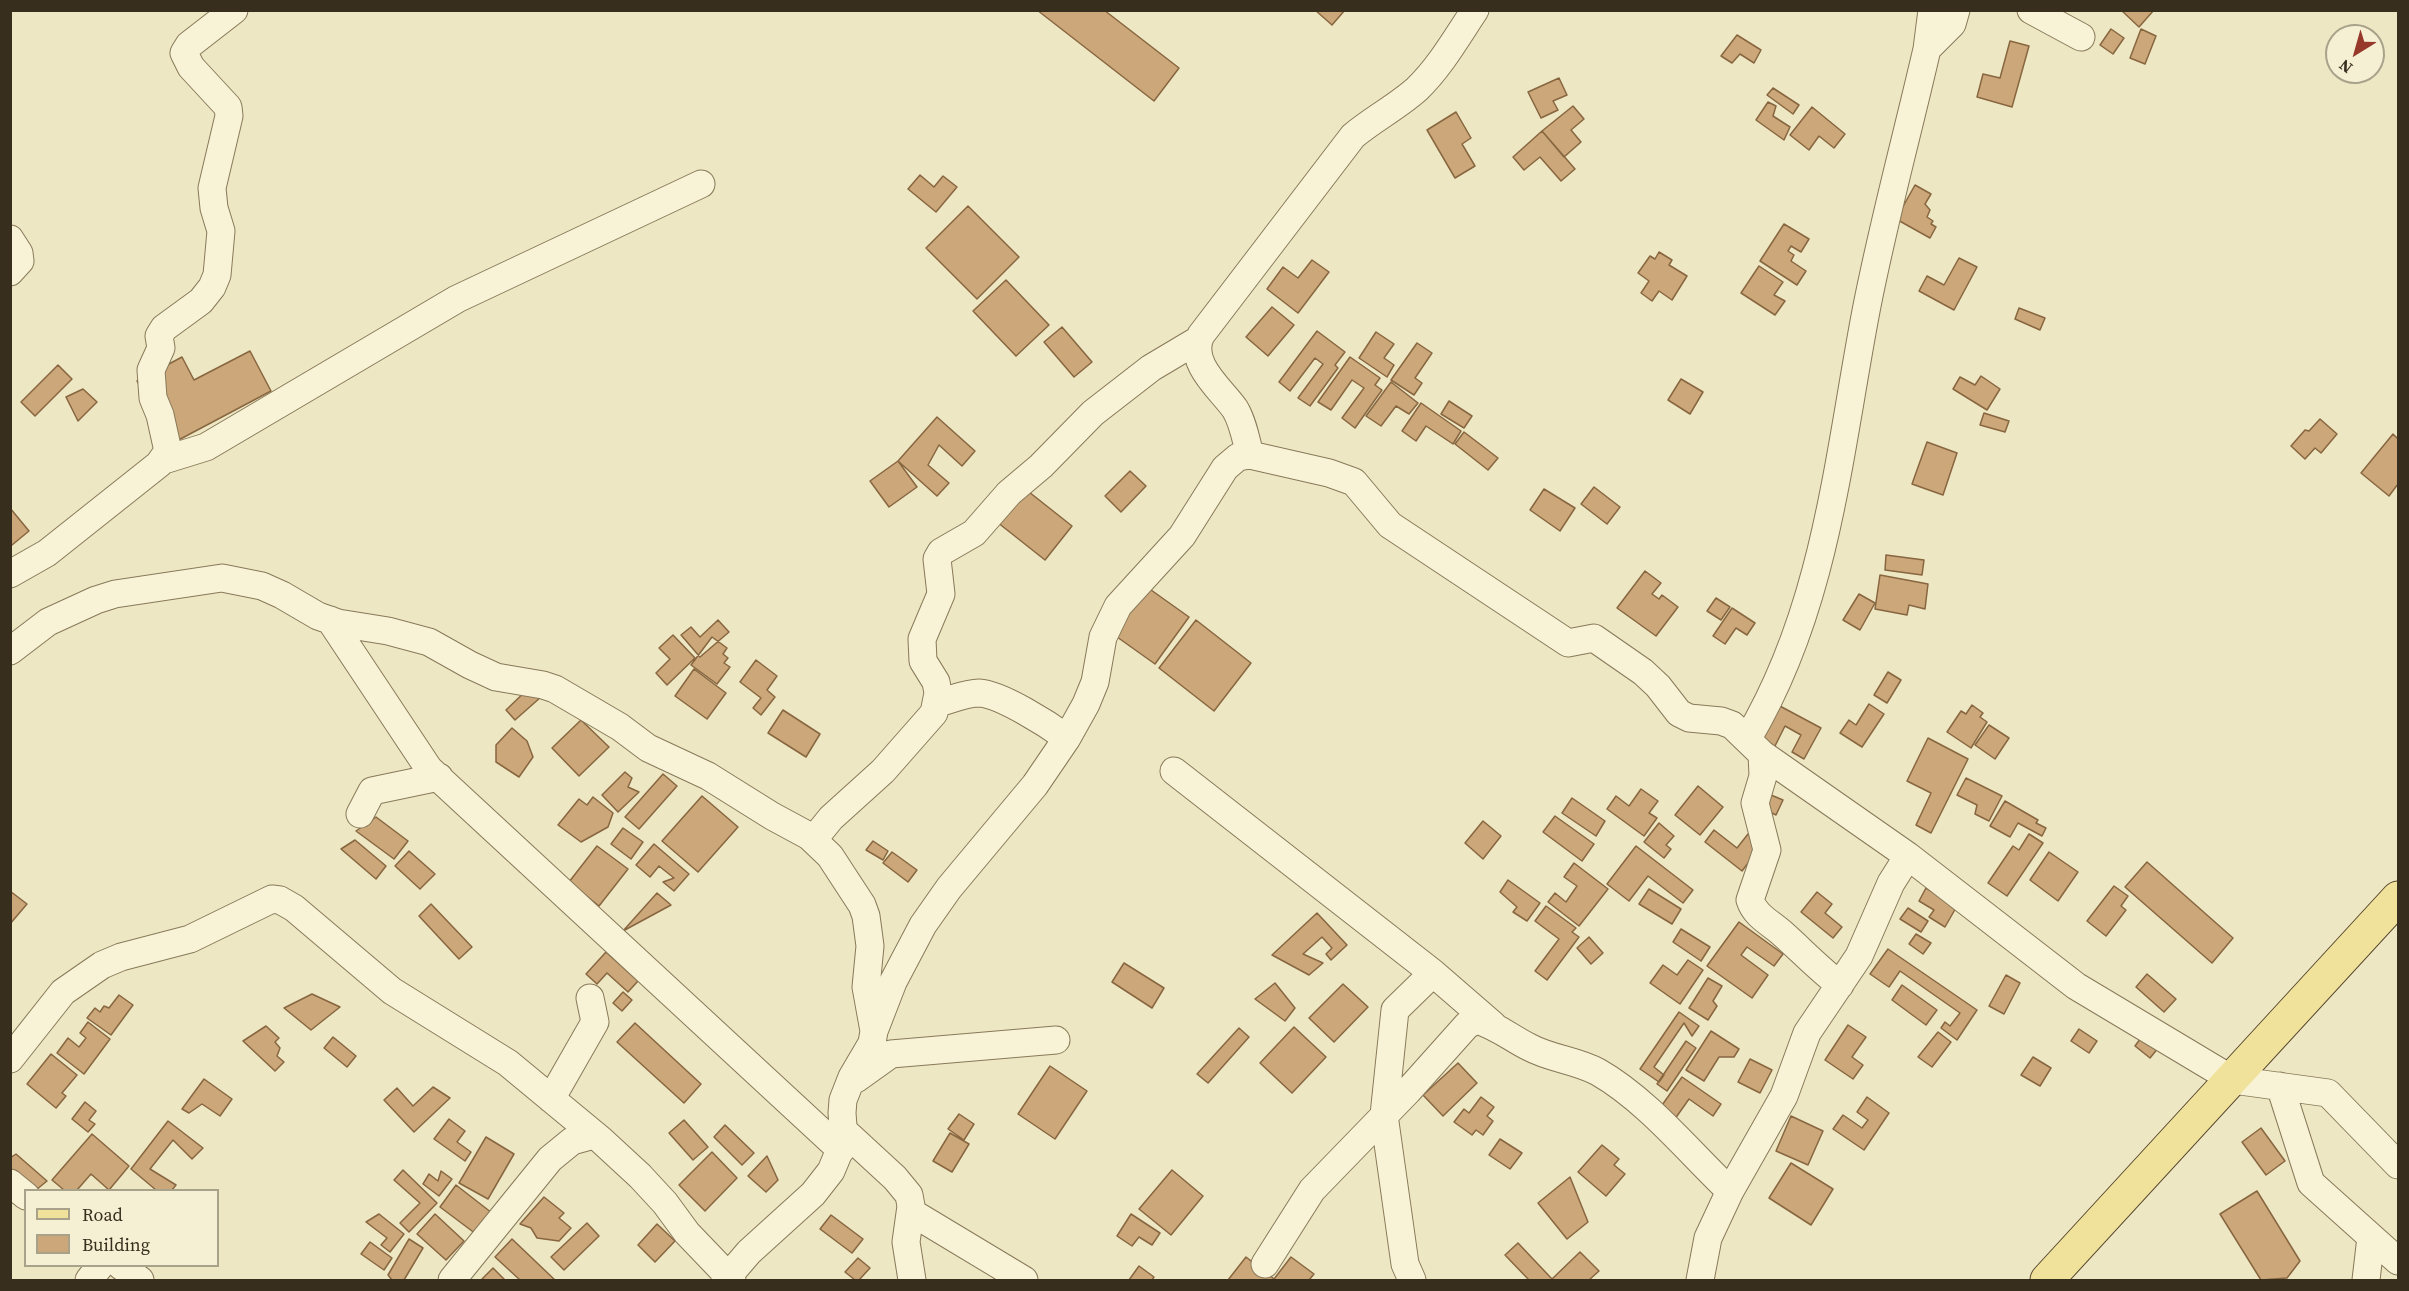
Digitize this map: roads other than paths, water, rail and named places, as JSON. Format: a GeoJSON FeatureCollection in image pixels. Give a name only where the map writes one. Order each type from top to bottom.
{"type":"FeatureCollection","features":[{"type":"Feature","properties":{"kind":"main road"},"geometry":{"type":"LineString","coordinates":[[2047,1281],[2398,898]]}},
{"type":"Feature","properties":{"kind":"street"},"geometry":{"type":"LineString","coordinates":[[164,460],[168,451],[160,415],[153,398],[151,370],[161,348],[159,336],[164,328],[201,301],[218,275],[221,231],[214,208],[212,188],[229,116],[228,107],[199,77],[184,57],[184,53],[189,45],[234,10]]}},
{"type":"Feature","properties":{"kind":"street"},"geometry":{"type":"LineString","coordinates":[[814,839],[831,818],[903,749],[934,713],[937,703],[936,682],[923,661],[922,639],[941,594],[939,554],[974,533],[1015,488],[1041,466],[1093,413],[1151,368],[1198,340],[1353,136],[1418,88],[1436,67],[1475,10]]}},
{"type":"Feature","properties":{"kind":"street"},"geometry":{"type":"LineString","coordinates":[[2031,10],[2081,38]]}},
{"type":"Feature","properties":{"kind":"street"},"geometry":{"type":"LineString","coordinates":[[1840,985],[1761,916],[1750,900],[1767,850],[1755,803],[1763,776],[1755,746],[1767,706],[1793,646],[1807,606],[1830,513],[1869,294],[1927,49],[1954,14]]}},
{"type":"Feature","properties":{"kind":"street"},"geometry":{"type":"LineString","coordinates":[[10,574],[47,553],[164,460],[206,447],[457,299],[700,184]]}},
{"type":"Feature","properties":{"kind":"street"},"geometry":{"type":"LineString","coordinates":[[10,239],[19,253],[20,261],[10,272]]}},
{"type":"Feature","properties":{"kind":"street"},"geometry":{"type":"LineString","coordinates":[[1198,340],[1197,345],[1203,366],[1213,384],[1240,419],[1250,454]]}},
{"type":"Feature","properties":{"kind":"street"},"geometry":{"type":"LineString","coordinates":[[10,1059],[63,992],[92,971],[121,957],[190,939],[265,902],[280,900],[294,908],[401,998],[448,1024],[508,1063],[594,1134],[640,1176],[665,1203],[687,1233],[728,1279],[749,1252],[813,1194],[831,1171],[843,1140],[842,1107],[850,1083],[872,1043],[874,1031],[893,982],[923,925],[949,888],[1035,786],[1067,738],[1095,682],[1103,637],[1118,606],[1182,536],[1225,468],[1238,457],[1250,454],[1329,473],[1354,482],[1390,525],[1568,643],[1594,638],[1643,672],[1683,716],[1727,722],[1755,746],[1908,856],[2076,986],[2233,1080],[2328,1093],[2398,1165]]}},
{"type":"Feature","properties":{"kind":"street"},"geometry":{"type":"LineString","coordinates":[[10,651],[48,621],[96,600],[115,594],[222,578],[262,586],[330,620],[420,639],[496,677],[555,689],[620,727],[643,745],[672,761],[708,776],[814,839],[844,875],[866,916],[870,946],[867,987],[874,1031]]}},
{"type":"Feature","properties":{"kind":"street"},"geometry":{"type":"LineString","coordinates":[[330,620],[429,769],[843,1140],[906,1190],[911,1201],[906,1242],[912,1281]]}},
{"type":"Feature","properties":{"kind":"street"},"geometry":{"type":"LineString","coordinates":[[937,703],[977,693],[991,696],[1050,726],[1067,738]]}},
{"type":"Feature","properties":{"kind":"street"},"geometry":{"type":"LineString","coordinates":[[1174,771],[1433,973],[1493,1025],[1529,1047],[1597,1071],[1623,1088],[1655,1115],[1730,1191]]}},
{"type":"Feature","properties":{"kind":"street"},"geometry":{"type":"LineString","coordinates":[[360,814],[372,791],[439,777]]}},
{"type":"Feature","properties":{"kind":"street"},"geometry":{"type":"LineString","coordinates":[[1700,1281],[1708,1238],[1730,1191],[1784,1096],[1811,1026],[1862,951],[1891,883],[1908,856]]}},
{"type":"Feature","properties":{"kind":"street"},"geometry":{"type":"LineString","coordinates":[[1412,1281],[1405,1264],[1384,1115],[1395,1010],[1433,973]]}},
{"type":"Feature","properties":{"kind":"street"},"geometry":{"type":"LineString","coordinates":[[551,1099],[595,1022],[590,998]]}},
{"type":"Feature","properties":{"kind":"street"},"geometry":{"type":"LineString","coordinates":[[1265,1264],[1312,1190],[1467,1025],[1477,1020],[1493,1025]]}},
{"type":"Feature","properties":{"kind":"street"},"geometry":{"type":"LineString","coordinates":[[850,1083],[891,1054],[1056,1040]]}},
{"type":"Feature","properties":{"kind":"street"},"geometry":{"type":"LineString","coordinates":[[2280,1086],[2311,1183],[2398,1261]]}},
{"type":"Feature","properties":{"kind":"street"},"geometry":{"type":"LineString","coordinates":[[452,1281],[545,1164],[572,1141],[594,1134]]}},
{"type":"Feature","properties":{"kind":"street"},"geometry":{"type":"LineString","coordinates":[[10,1183],[24,1194]]}},
{"type":"Feature","properties":{"kind":"street"},"geometry":{"type":"LineString","coordinates":[[911,1212],[1023,1281]]}},
{"type":"Feature","properties":{"kind":"street"},"geometry":{"type":"LineString","coordinates":[[2366,1281],[2371,1237]]}},
{"type":"Feature","properties":{"kind":"street"},"geometry":{"type":"LineString","coordinates":[[89,1281],[99,1267]]}},
{"type":"Feature","properties":{"kind":"street"},"geometry":{"type":"LineString","coordinates":[[122,1267],[140,1281]]}}]}
